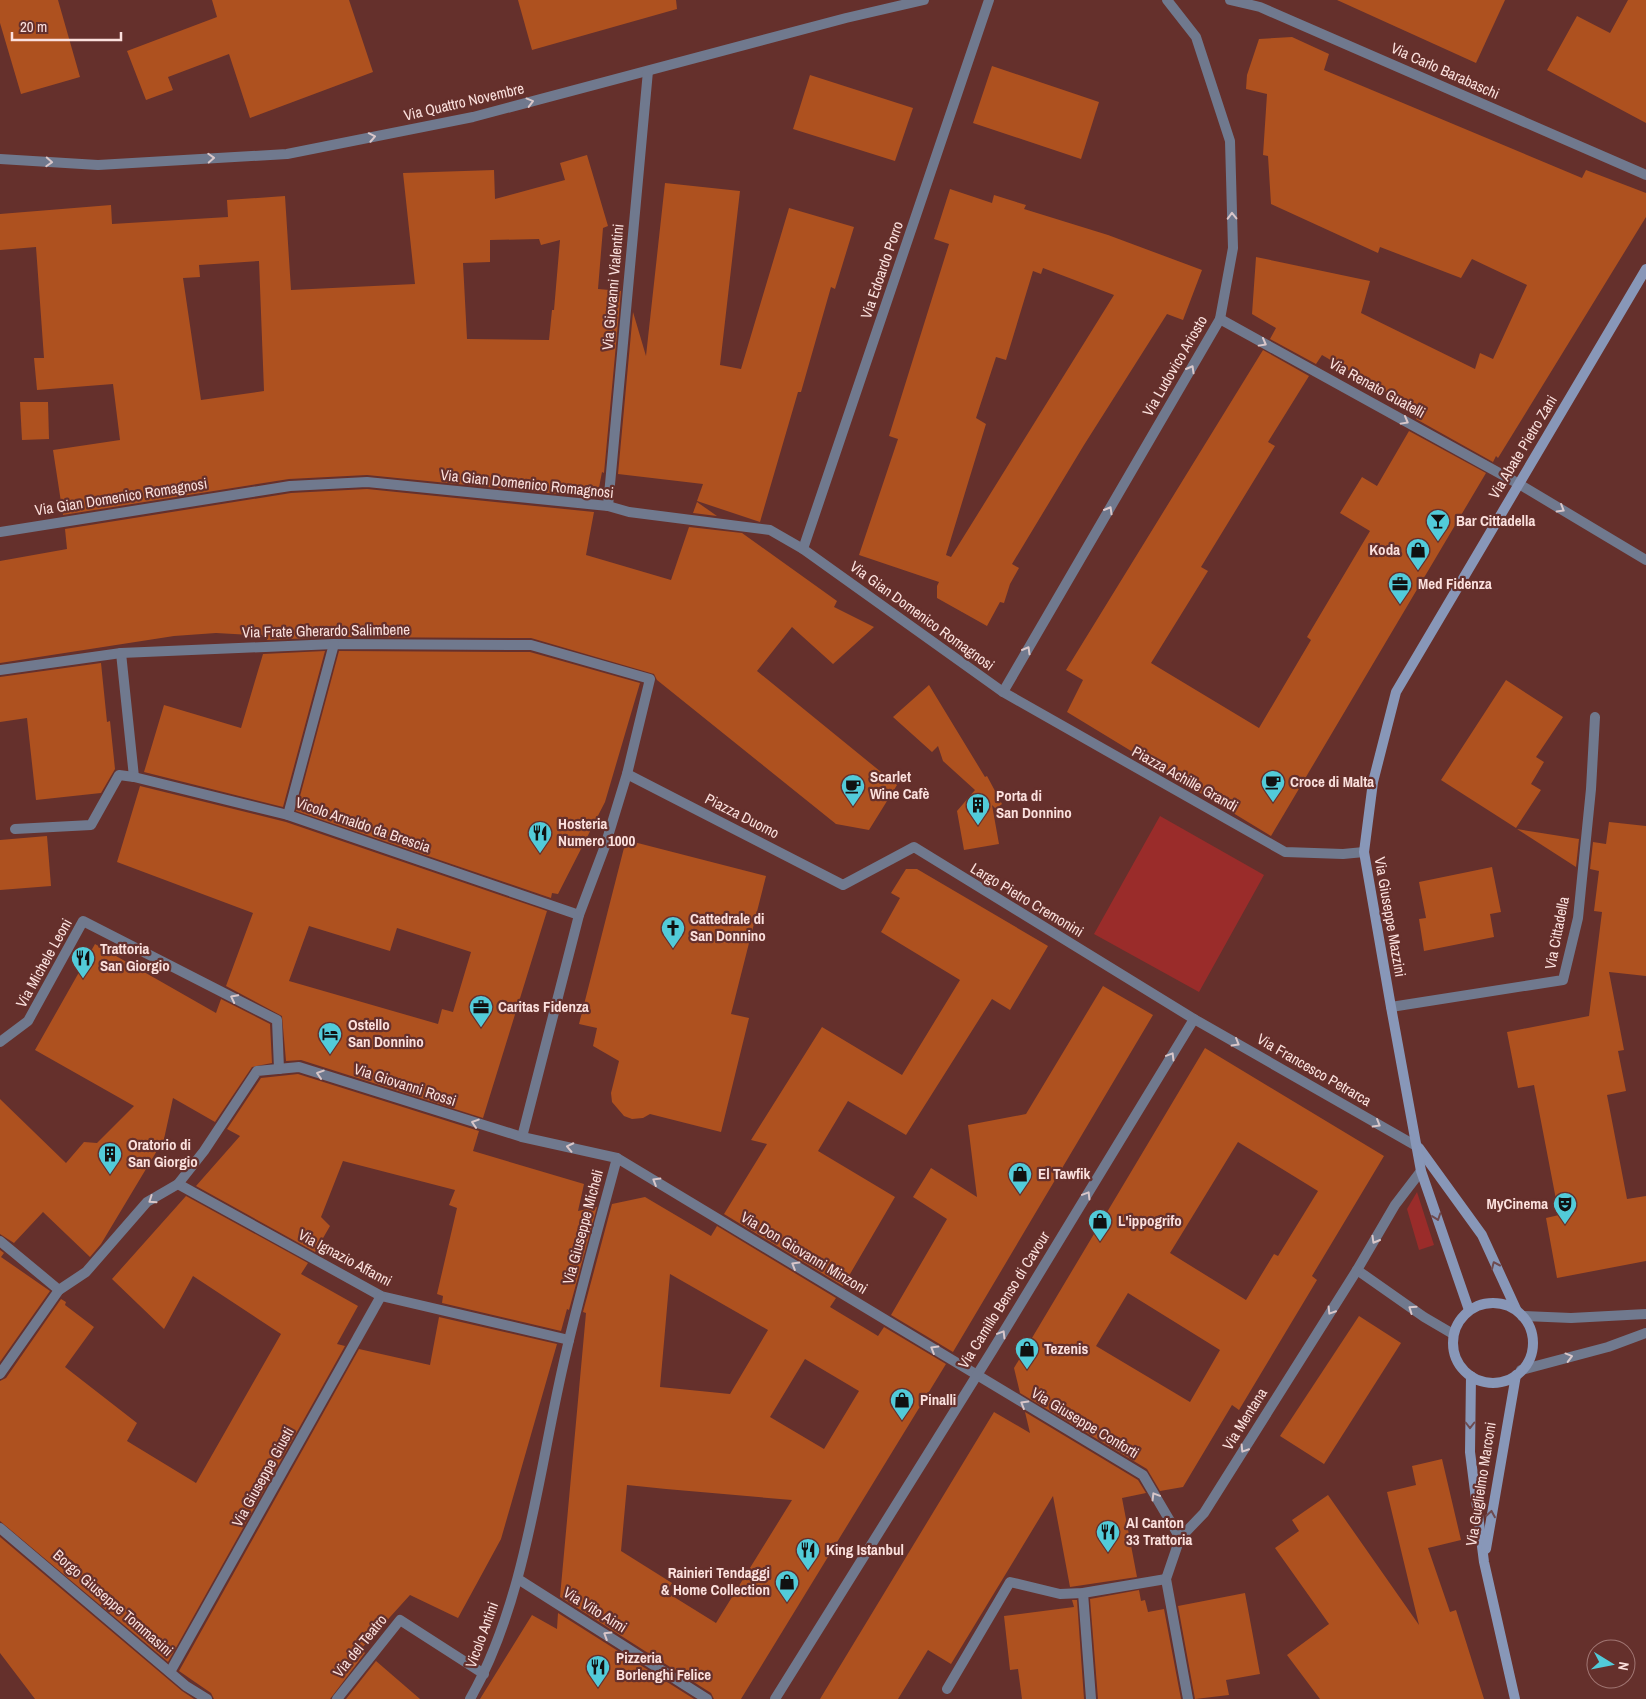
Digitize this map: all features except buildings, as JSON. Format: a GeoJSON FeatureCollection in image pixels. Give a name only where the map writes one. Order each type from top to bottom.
{"type":"FeatureCollection","features":[{"type":"Feature","properties":{"kind":"street","name":"Via Quattro Novembre"},"geometry":{"type":"LineString","coordinates":[[0,159],[98,165],[287,154],[473,117],[924,0]]}},
{"type":"Feature","properties":{"kind":"street","name":"Via Edoardo Porro"},"geometry":{"type":"LineString","coordinates":[[803,549],[990,0]]}},
{"type":"Feature","properties":{"kind":"street","name":"Via Ludovico Ariosto"},"geometry":{"type":"LineString","coordinates":[[1003,692],[1220,319],[1232,248],[1230,141],[1196,37],[1167,0]]}},
{"type":"Feature","properties":{"kind":"street","name":"Via Carlo Barabaschi"},"geometry":{"type":"LineString","coordinates":[[1230,0],[1260,7],[1646,175]]}},
{"type":"Feature","properties":{"kind":"street","name":"Via Giovanni Vialentini"},"geometry":{"type":"LineString","coordinates":[[608,506],[648,71]]}},
{"type":"Feature","properties":{"kind":"street","name":"Via Abate Pietro Zani"},"geometry":{"type":"LineString","coordinates":[[1396,692],[1646,270]]}},
{"type":"Feature","properties":{"kind":"street","name":"Via Renato Guatelli"},"geometry":{"type":"LineString","coordinates":[[1220,319],[1519,484],[1646,560]]}},
{"type":"Feature","properties":{"kind":"street","name":"Via Gian Domenico Romagnosi"},"geometry":{"type":"LineString","coordinates":[[0,532],[290,486],[367,482],[608,506],[629,512],[770,530],[803,549],[1003,692]]}},
{"type":"Feature","properties":{"kind":"street","name":"Via Frate Gherardo Salimbene"},"geometry":{"type":"LineString","coordinates":[[0,670],[121,652],[334,644],[531,645],[650,679],[627,774]]}},
{"type":"Feature","properties":{"kind":"street"},"geometry":{"type":"LineString","coordinates":[[288,815],[334,644]]}},
{"type":"Feature","properties":{"kind":"street"},"geometry":{"type":"LineString","coordinates":[[15,829],[91,825],[119,775],[134,777],[121,652]]}},
{"type":"Feature","properties":{"kind":"street","name":"Piazza Achille Grandi"},"geometry":{"type":"LineString","coordinates":[[1003,692],[1285,852],[1343,854],[1364,852]]}},
{"type":"Feature","properties":{"kind":"street","name":"Via Giuseppe Mazzini"},"geometry":{"type":"LineString","coordinates":[[1396,692],[1372,782],[1364,852],[1421,1170],[1468,1310]]}},
{"type":"Feature","properties":{"kind":"street","name":"Via Cittadella"},"geometry":{"type":"LineString","coordinates":[[1391,1007],[1563,980],[1578,918],[1591,789],[1595,718]]}},
{"type":"Feature","properties":{"kind":"street"},"geometry":{"type":"LineString","coordinates":[[522,1137],[579,915],[605,846],[627,774]]}},
{"type":"Feature","properties":{"kind":"street","name":"Piazza Duomo"},"geometry":{"type":"LineString","coordinates":[[627,774],[843,885]]}},
{"type":"Feature","properties":{"kind":"street","name":"Vicolo Arnaldo da Brescia"},"geometry":{"type":"LineString","coordinates":[[134,777],[288,815],[579,915]]}},
{"type":"Feature","properties":{"kind":"street","name":"Largo Pietro Cremonini"},"geometry":{"type":"LineString","coordinates":[[843,885],[914,847],[1194,1019]]}},
{"type":"Feature","properties":{"kind":"street","name":"Via Michele Leoni"},"geometry":{"type":"LineString","coordinates":[[0,1042],[28,1021],[83,921],[278,1020],[279,1069]]}},
{"type":"Feature","properties":{"kind":"street","name":"Via Francesco Petrarca"},"geometry":{"type":"LineString","coordinates":[[1194,1019],[1418,1147]]}},
{"type":"Feature","properties":{"kind":"street","name":"Via Camillo Benso di Cavour"},"geometry":{"type":"LineString","coordinates":[[775,1699],[1194,1019]]}},
{"type":"Feature","properties":{"kind":"street","name":"Via Giovanni Rossi"},"geometry":{"type":"LineString","coordinates":[[59,1290],[86,1272],[147,1202],[178,1184],[204,1151],[257,1071],[299,1067],[522,1137]]}},
{"type":"Feature","properties":{"kind":"street","name":"Via Giuseppe Micheli"},"geometry":{"type":"LineString","coordinates":[[518,1579],[569,1340],[617,1158],[522,1137]]}},
{"type":"Feature","properties":{"kind":"street","name":"Via Giuseppe Mazzini"},"geometry":{"type":"LineString","coordinates":[[1418,1147],[1482,1235],[1519,1313]]}},
{"type":"Feature","properties":{"kind":"street","name":"Via Don Giovanni Minzoni"},"geometry":{"type":"LineString","coordinates":[[617,1158],[976,1375]]}},
{"type":"Feature","properties":{"kind":"street","name":"Via Mentana"},"geometry":{"type":"LineString","coordinates":[[1188,1699],[1166,1579],[1180,1538],[1204,1513],[1357,1270],[1395,1204],[1421,1170]]}},
{"type":"Feature","properties":{"kind":"street","name":"Via Ignazio Affanni"},"geometry":{"type":"LineString","coordinates":[[178,1184],[381,1296],[569,1340]]}},
{"type":"Feature","properties":{"kind":"street"},"geometry":{"type":"LineString","coordinates":[[0,1374],[59,1290],[1,1242]]}},
{"type":"Feature","properties":{"kind":"street"},"geometry":{"type":"LineString","coordinates":[[1357,1270],[1424,1317],[1453,1334]]}},
{"type":"Feature","properties":{"kind":"street","name":"Via Giuseppe Giusti"},"geometry":{"type":"LineString","coordinates":[[170,1672],[381,1296]]}},
{"type":"Feature","properties":{"kind":"street"},"geometry":{"type":"LineString","coordinates":[[1646,1314],[1571,1318],[1519,1313],[1494,1302],[1485,1303],[1468,1310],[1453,1334],[1454,1354],[1460,1367],[1470,1376],[1492,1383],[1509,1379],[1519,1372],[1608,1347],[1646,1333]]}},
{"type":"Feature","properties":{"kind":"street","name":"Via Guglielmo Marconi"},"geometry":{"type":"LineString","coordinates":[[1484,1562],[1519,1372],[1527,1363],[1532,1347],[1530,1328],[1519,1313]]}},
{"type":"Feature","properties":{"kind":"street","name":"Via Giuseppe Conforti"},"geometry":{"type":"LineString","coordinates":[[976,1375],[1143,1475],[1180,1538]]}},
{"type":"Feature","properties":{"kind":"street","name":"Via Guglielmo Marconi"},"geometry":{"type":"LineString","coordinates":[[1470,1376],[1470,1452],[1484,1562]]}},
{"type":"Feature","properties":{"kind":"street","name":"Borgo Giuseppe Tommasini"},"geometry":{"type":"LineString","coordinates":[[0,1528],[186,1686],[207,1699]]}},
{"type":"Feature","properties":{"kind":"street"},"geometry":{"type":"LineString","coordinates":[[1484,1562],[1515,1699]]}},
{"type":"Feature","properties":{"kind":"street","name":"Vicolo Antini"},"geometry":{"type":"LineString","coordinates":[[470,1699],[484,1674],[518,1579]]}},
{"type":"Feature","properties":{"kind":"street","name":"Via Vito Aimi"},"geometry":{"type":"LineString","coordinates":[[518,1579],[708,1699]]}},
{"type":"Feature","properties":{"kind":"street"},"geometry":{"type":"LineString","coordinates":[[947,1690],[1010,1582],[1060,1594],[1083,1593],[1166,1579]]}},
{"type":"Feature","properties":{"kind":"street"},"geometry":{"type":"LineString","coordinates":[[1083,1593],[1091,1699]]}},
{"type":"Feature","properties":{"kind":"street","name":"Via del Teatro"},"geometry":{"type":"LineString","coordinates":[[337,1699],[400,1620],[484,1674]]}},
{"type":"Feature","properties":{"kind":"shaded area"},"geometry":{"type":"Polygon","coordinates":[[[1160,816],[1264,875],[1199,992],[1094,934],[1160,816]]]}},
{"type":"Feature","properties":{"kind":"shaded area"},"geometry":{"type":"Polygon","coordinates":[[[1417,1192],[1434,1245],[1419,1250],[1407,1209],[1417,1192]]]}},
{"type":"Feature","properties":{"kind":"place","name":"Bar Cittadella"},"geometry":{"type":"Point","coordinates":[1438,542]}},
{"type":"Feature","properties":{"kind":"place","name":"Koda"},"geometry":{"type":"Point","coordinates":[1418,571]}},
{"type":"Feature","properties":{"kind":"place","name":"Med Fidenza"},"geometry":{"type":"Point","coordinates":[1400,605]}},
{"type":"Feature","properties":{"kind":"place","name":"Croce di Malta"},"geometry":{"type":"Point","coordinates":[1273,803]}},
{"type":"Feature","properties":{"kind":"place","name":"Scarlet Wine Cafè"},"geometry":{"type":"Point","coordinates":[853,807]}},
{"type":"Feature","properties":{"kind":"place","name":"Porta di San Donnino"},"geometry":{"type":"Point","coordinates":[978,826]}},
{"type":"Feature","properties":{"kind":"place","name":"Hosteria Numero 1000"},"geometry":{"type":"Point","coordinates":[540,854]}},
{"type":"Feature","properties":{"kind":"place","name":"Cattedrale di San Donnino"},"geometry":{"type":"Point","coordinates":[673,949]}},
{"type":"Feature","properties":{"kind":"place","name":"Trattoria San Giorgio"},"geometry":{"type":"Point","coordinates":[83,979]}},
{"type":"Feature","properties":{"kind":"place","name":"Caritas Fidenza"},"geometry":{"type":"Point","coordinates":[481,1028]}},
{"type":"Feature","properties":{"kind":"place","name":"Ostello San Donnino"},"geometry":{"type":"Point","coordinates":[330,1055]}},
{"type":"Feature","properties":{"kind":"place","name":"Oratorio di San Giorgio"},"geometry":{"type":"Point","coordinates":[110,1175]}},
{"type":"Feature","properties":{"kind":"place","name":"El Tawfik"},"geometry":{"type":"Point","coordinates":[1020,1195]}},
{"type":"Feature","properties":{"kind":"place","name":"MyCinema"},"geometry":{"type":"Point","coordinates":[1565,1225]}},
{"type":"Feature","properties":{"kind":"place","name":"L'ippogrifo"},"geometry":{"type":"Point","coordinates":[1100,1242]}},
{"type":"Feature","properties":{"kind":"place","name":"Tezenis"},"geometry":{"type":"Point","coordinates":[1027,1370]}},
{"type":"Feature","properties":{"kind":"place","name":"Pinalli"},"geometry":{"type":"Point","coordinates":[902,1421]}},
{"type":"Feature","properties":{"kind":"place","name":"Al Canton 33 Trattoria"},"geometry":{"type":"Point","coordinates":[1108,1553]}},
{"type":"Feature","properties":{"kind":"place","name":"King Istanbul"},"geometry":{"type":"Point","coordinates":[808,1571]}},
{"type":"Feature","properties":{"kind":"place","name":"Rainieri Tendaggi & Home Collection"},"geometry":{"type":"Point","coordinates":[787,1603]}},
{"type":"Feature","properties":{"kind":"place","name":"Pizzeria Borlenghi Felice"},"geometry":{"type":"Point","coordinates":[598,1688]}}]}
